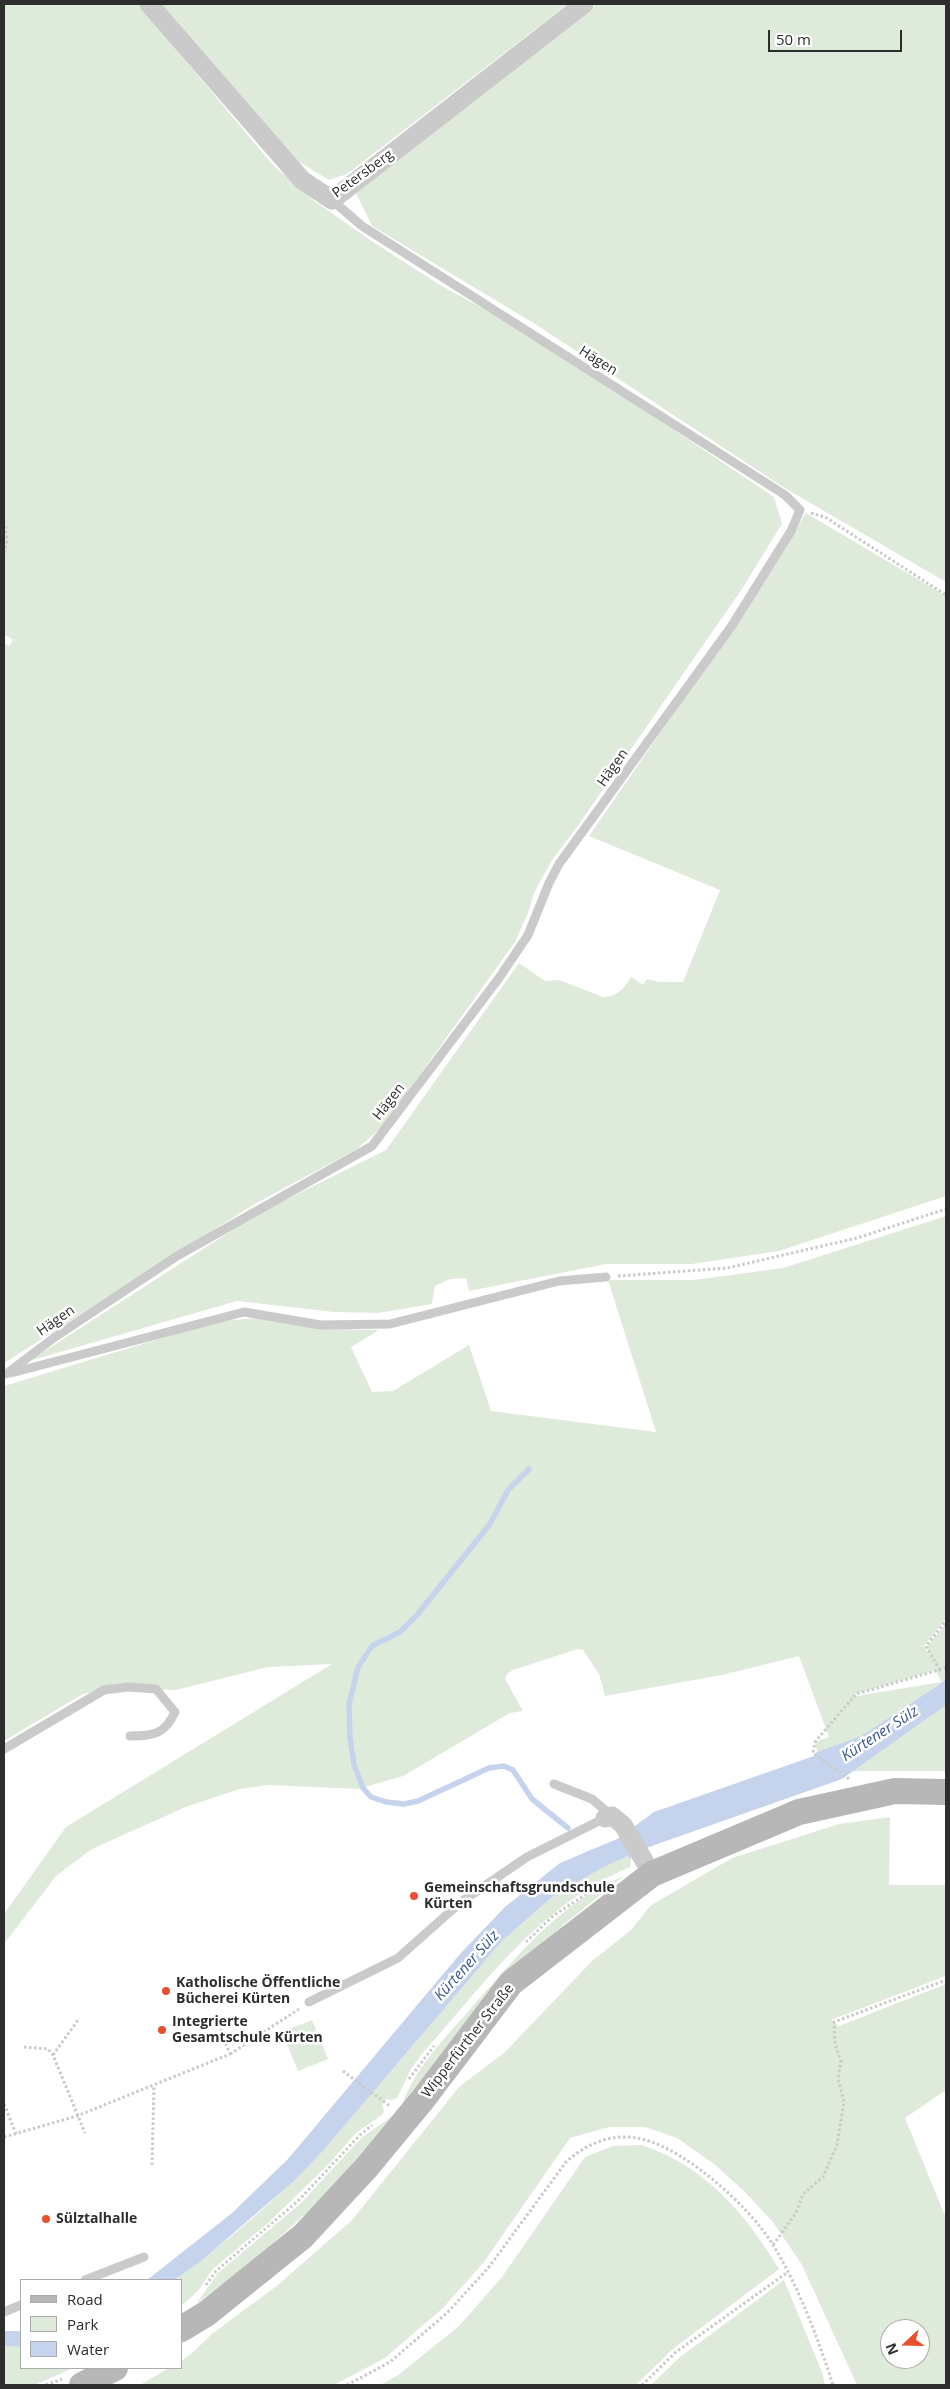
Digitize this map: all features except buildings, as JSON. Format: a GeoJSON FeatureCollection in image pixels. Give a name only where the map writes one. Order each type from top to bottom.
{"type":"FeatureCollection","features":[{"type":"Feature","properties":{"kind":"main road","name":"Wipperfürther Straße"},"geometry":{"type":"LineString","coordinates":[[182,2328],[206,2314],[303,2236],[372,2160],[423,2099],[511,1983],[649,1868],[798,1812],[895,1792],[946,1792]]}},
{"type":"Feature","properties":{"kind":"main road"},"geometry":{"type":"LineString","coordinates":[[82,2385],[113,2369]]}},
{"type":"Feature","properties":{"kind":"street","name":"Petersberg"},"geometry":{"type":"LineString","coordinates":[[149,4],[302,180],[332,200],[584,4]]}},
{"type":"Feature","properties":{"kind":"street"},"geometry":{"type":"LineString","coordinates":[[613,1820],[649,1868]]}},
{"type":"Feature","properties":{"kind":"lane","name":"Hägen"},"geometry":{"type":"LineString","coordinates":[[5,1374],[177,1256],[372,1146],[499,978],[528,935],[549,883],[559,864],[731,627],[791,531],[800,510],[785,495],[362,226],[332,200]]}},
{"type":"Feature","properties":{"kind":"lane","name":"Hägen"},"geometry":{"type":"LineString","coordinates":[[5,1374],[244,1312],[321,1325],[390,1324],[559,1281],[606,1277]]}},
{"type":"Feature","properties":{"kind":"lane"},"geometry":{"type":"LineString","coordinates":[[4,1749],[104,1690],[128,1687],[156,1689],[175,1712],[168,1726],[161,1731],[145,1736],[130,1736]]}},
{"type":"Feature","properties":{"kind":"lane"},"geometry":{"type":"LineString","coordinates":[[309,2002],[398,1958],[469,1896],[527,1857],[613,1820],[592,1799],[554,1784]]}},
{"type":"Feature","properties":{"kind":"lane"},"geometry":{"type":"LineString","coordinates":[[89,2279],[144,2257]]}},
{"type":"Feature","properties":{"kind":"lane"},"geometry":{"type":"LineString","coordinates":[[4,2312],[20,2305]]}},
{"type":"Feature","properties":{"kind":"path"},"geometry":{"type":"LineString","coordinates":[[800,510],[825,517],[946,595]]}},
{"type":"Feature","properties":{"kind":"path"},"geometry":{"type":"LineString","coordinates":[[4,521],[7,541],[4,554]]}},
{"type":"Feature","properties":{"kind":"path"},"geometry":{"type":"LineString","coordinates":[[606,1277],[727,1268],[857,1238],[946,1209]]}},
{"type":"Feature","properties":{"kind":"path"},"geometry":{"type":"LineString","coordinates":[[940,1670],[926,1646],[946,1621]]}},
{"type":"Feature","properties":{"kind":"path"},"geometry":{"type":"LineString","coordinates":[[846,1778],[813,1752],[816,1742],[856,1694],[946,1668]]}},
{"type":"Feature","properties":{"kind":"path"},"geometry":{"type":"LineString","coordinates":[[773,2245],[796,2212],[803,2194],[822,2177],[837,2146],[844,2102],[838,2079],[842,2060],[834,2044],[834,2022],[946,1980]]}},
{"type":"Feature","properties":{"kind":"path"},"geometry":{"type":"LineString","coordinates":[[4,2137],[77,2116],[230,2054],[309,2002]]}},
{"type":"Feature","properties":{"kind":"path"},"geometry":{"type":"LineString","coordinates":[[53,2055],[78,2020]]}},
{"type":"Feature","properties":{"kind":"path"},"geometry":{"type":"LineString","coordinates":[[218,2023],[230,2054]]}},
{"type":"Feature","properties":{"kind":"path"},"geometry":{"type":"LineString","coordinates":[[24,2047],[48,2049],[53,2055],[85,2132]]}},
{"type":"Feature","properties":{"kind":"path"},"geometry":{"type":"LineString","coordinates":[[343,2071],[393,2108]]}},
{"type":"Feature","properties":{"kind":"path"},"geometry":{"type":"LineString","coordinates":[[152,2165],[154,2085]]}},
{"type":"Feature","properties":{"kind":"path"},"geometry":{"type":"LineString","coordinates":[[4,2104],[16,2134]]}},
{"type":"Feature","properties":{"kind":"path"},"geometry":{"type":"LineString","coordinates":[[347,2385],[390,2362],[447,2313],[489,2267],[566,2162],[580,2149],[597,2141],[612,2138],[642,2139],[671,2151],[705,2174],[736,2200],[773,2245],[788,2272],[834,2385]]}},
{"type":"Feature","properties":{"kind":"path"},"geometry":{"type":"LineString","coordinates":[[642,2385],[676,2352],[788,2272]]}},
{"type":"Feature","properties":{"kind":"green space"},"geometry":{"type":"Polygon","coordinates":[[[4,4],[138,4],[273,165],[313,200],[373,242],[440,285],[534,336],[774,497],[782,524],[742,589],[577,827],[552,860],[534,893],[528,913],[515,942],[384,1125],[357,1149],[253,1205],[4,1363],[4,643],[9,646],[13,640],[4,634],[4,4]]]}},
{"type":"Feature","properties":{"kind":"green space"},"geometry":{"type":"Polygon","coordinates":[[[161,4],[568,4],[347,174],[329,180],[296,160],[161,4]]]}},
{"type":"Feature","properties":{"kind":"green space"},"geometry":{"type":"Polygon","coordinates":[[[597,4],[946,4],[946,582],[783,487],[535,324],[372,226],[356,193],[597,4]]]}},
{"type":"Feature","properties":{"kind":"green space"},"geometry":{"type":"Polygon","coordinates":[[[806,513],[946,596],[946,1196],[779,1251],[692,1264],[606,1264],[469,1291],[466,1278],[450,1279],[435,1286],[432,1304],[378,1313],[334,1312],[237,1301],[29,1361],[259,1213],[386,1150],[519,963],[545,981],[559,980],[603,997],[617,994],[631,977],[643,985],[647,979],[659,982],[683,982],[720,890],[589,836],[753,598],[806,513]]]}},
{"type":"Feature","properties":{"kind":"green space"},"geometry":{"type":"Polygon","coordinates":[[[946,1216],[946,1619],[924,1646],[930,1656],[927,1647],[946,1623],[946,1680],[861,1736],[817,1752],[815,1742],[829,1737],[799,1656],[722,1675],[605,1696],[599,1674],[583,1650],[578,1649],[513,1670],[507,1674],[505,1679],[523,1711],[510,1713],[403,1776],[358,1789],[269,1785],[240,1789],[188,1806],[92,1849],[56,1876],[4,1944],[4,1914],[66,1827],[332,1664],[268,1667],[176,1690],[111,1688],[83,1694],[4,1741],[4,1386],[218,1321],[259,1318],[332,1329],[379,1330],[351,1347],[372,1392],[393,1391],[469,1345],[491,1411],[656,1432],[608,1280],[694,1280],[783,1268],[946,1216]],[[936,1670],[855,1694],[857,1696],[941,1682],[936,1670]]]}},
{"type":"Feature","properties":{"kind":"green space"},"geometry":{"type":"Polygon","coordinates":[[[946,1705],[946,1771],[852,1771],[944,1706],[946,1705]]]}},
{"type":"Feature","properties":{"kind":"green space"},"geometry":{"type":"Polygon","coordinates":[[[890,1817],[889,1885],[946,1885],[946,1976],[831,2020],[839,2026],[946,1984],[946,2090],[905,2118],[946,2218],[946,2385],[857,2385],[802,2265],[773,2222],[745,2192],[714,2164],[677,2138],[645,2127],[609,2127],[570,2138],[484,2262],[443,2308],[385,2358],[334,2385],[140,2385],[167,2369],[182,2369],[182,2360],[213,2333],[278,2285],[352,2220],[459,2087],[505,2052],[592,1961],[631,1930],[650,1906],[732,1858],[839,1824],[890,1817]]]}},
{"type":"Feature","properties":{"kind":"green space"},"geometry":{"type":"Polygon","coordinates":[[[628,1856],[631,1860],[630,1867],[598,1883],[569,1902],[541,1924],[516,1948],[422,2054],[411,2069],[397,2098],[392,2100],[386,2099],[382,2105],[383,2114],[356,2133],[330,2163],[267,2224],[213,2269],[198,2291],[182,2305],[182,2279],[175,2279],[251,2219],[322,2152],[502,1941],[551,1898],[600,1869],[628,1856]]]}},
{"type":"Feature","properties":{"kind":"green space"},"geometry":{"type":"Polygon","coordinates":[[[624,1876],[562,1926],[491,1996],[402,2104],[416,2076],[433,2052],[523,1950],[560,1915],[580,1900],[624,1876]]]}},
{"type":"Feature","properties":{"kind":"green space"},"geometry":{"type":"Polygon","coordinates":[[[312,2020],[328,2059],[298,2071],[282,2032],[312,2020]]]}},
{"type":"Feature","properties":{"kind":"green space"},"geometry":{"type":"Polygon","coordinates":[[[391,2117],[327,2194],[257,2258],[196,2304],[218,2273],[302,2202],[361,2138],[391,2117]]]}},
{"type":"Feature","properties":{"kind":"green space"},"geometry":{"type":"Polygon","coordinates":[[[642,2145],[665,2154],[686,2166],[722,2194],[752,2229],[779,2269],[673,2349],[636,2385],[380,2385],[397,2376],[459,2326],[502,2277],[585,2157],[613,2146],[642,2145]]]}},
{"type":"Feature","properties":{"kind":"green space"},"geometry":{"type":"Polygon","coordinates":[[[784,2280],[822,2372],[825,2385],[651,2385],[680,2357],[784,2280]]]}},
{"type":"Feature","properties":{"kind":"green space"},"geometry":{"type":"Polygon","coordinates":[[[4,2346],[20,2347],[20,2369],[71,2369],[35,2385],[4,2385],[4,2346]]]}},
{"type":"Feature","properties":{"kind":"water","name":"Kürtener Sülz"},"geometry":{"type":"Polygon","coordinates":[[[946,1680],[946,1705],[842,1779],[649,1847],[630,1859],[628,1856],[600,1869],[551,1898],[502,1941],[322,2152],[294,2181],[201,2261],[175,2279],[148,2279],[232,2213],[288,2159],[460,1954],[505,1907],[560,1863],[617,1839],[654,1812],[814,1756],[817,1752],[861,1736],[946,1680]]]}},
{"type":"Feature","properties":{"kind":"water"},"geometry":{"type":"Polygon","coordinates":[[[4,2331],[20,2331],[20,2347],[4,2346],[4,2331]]]}},
{"type":"Feature","properties":{"kind":"waterway"},"geometry":{"type":"LineString","coordinates":[[529,1469],[508,1490],[490,1524],[417,1615],[400,1632],[372,1646],[358,1667],[349,1705],[350,1738],[354,1765],[363,1788],[371,1797],[386,1802],[404,1804],[418,1801],[489,1768],[504,1766],[513,1770],[532,1799],[568,1828]]}},
{"type":"Feature","properties":{"kind":"place","name":"Gemeinschaftsgrundschule Kürten"},"geometry":{"type":"Point","coordinates":[414,1896]}},
{"type":"Feature","properties":{"kind":"place","name":"Katholische Öffentliche Bücherei Kürten"},"geometry":{"type":"Point","coordinates":[166,1991]}},
{"type":"Feature","properties":{"kind":"place","name":"Integrierte Gesamtschule Kürten"},"geometry":{"type":"Point","coordinates":[162,2030]}},
{"type":"Feature","properties":{"kind":"place","name":"Sülztalhalle"},"geometry":{"type":"Point","coordinates":[46,2219]}}]}
